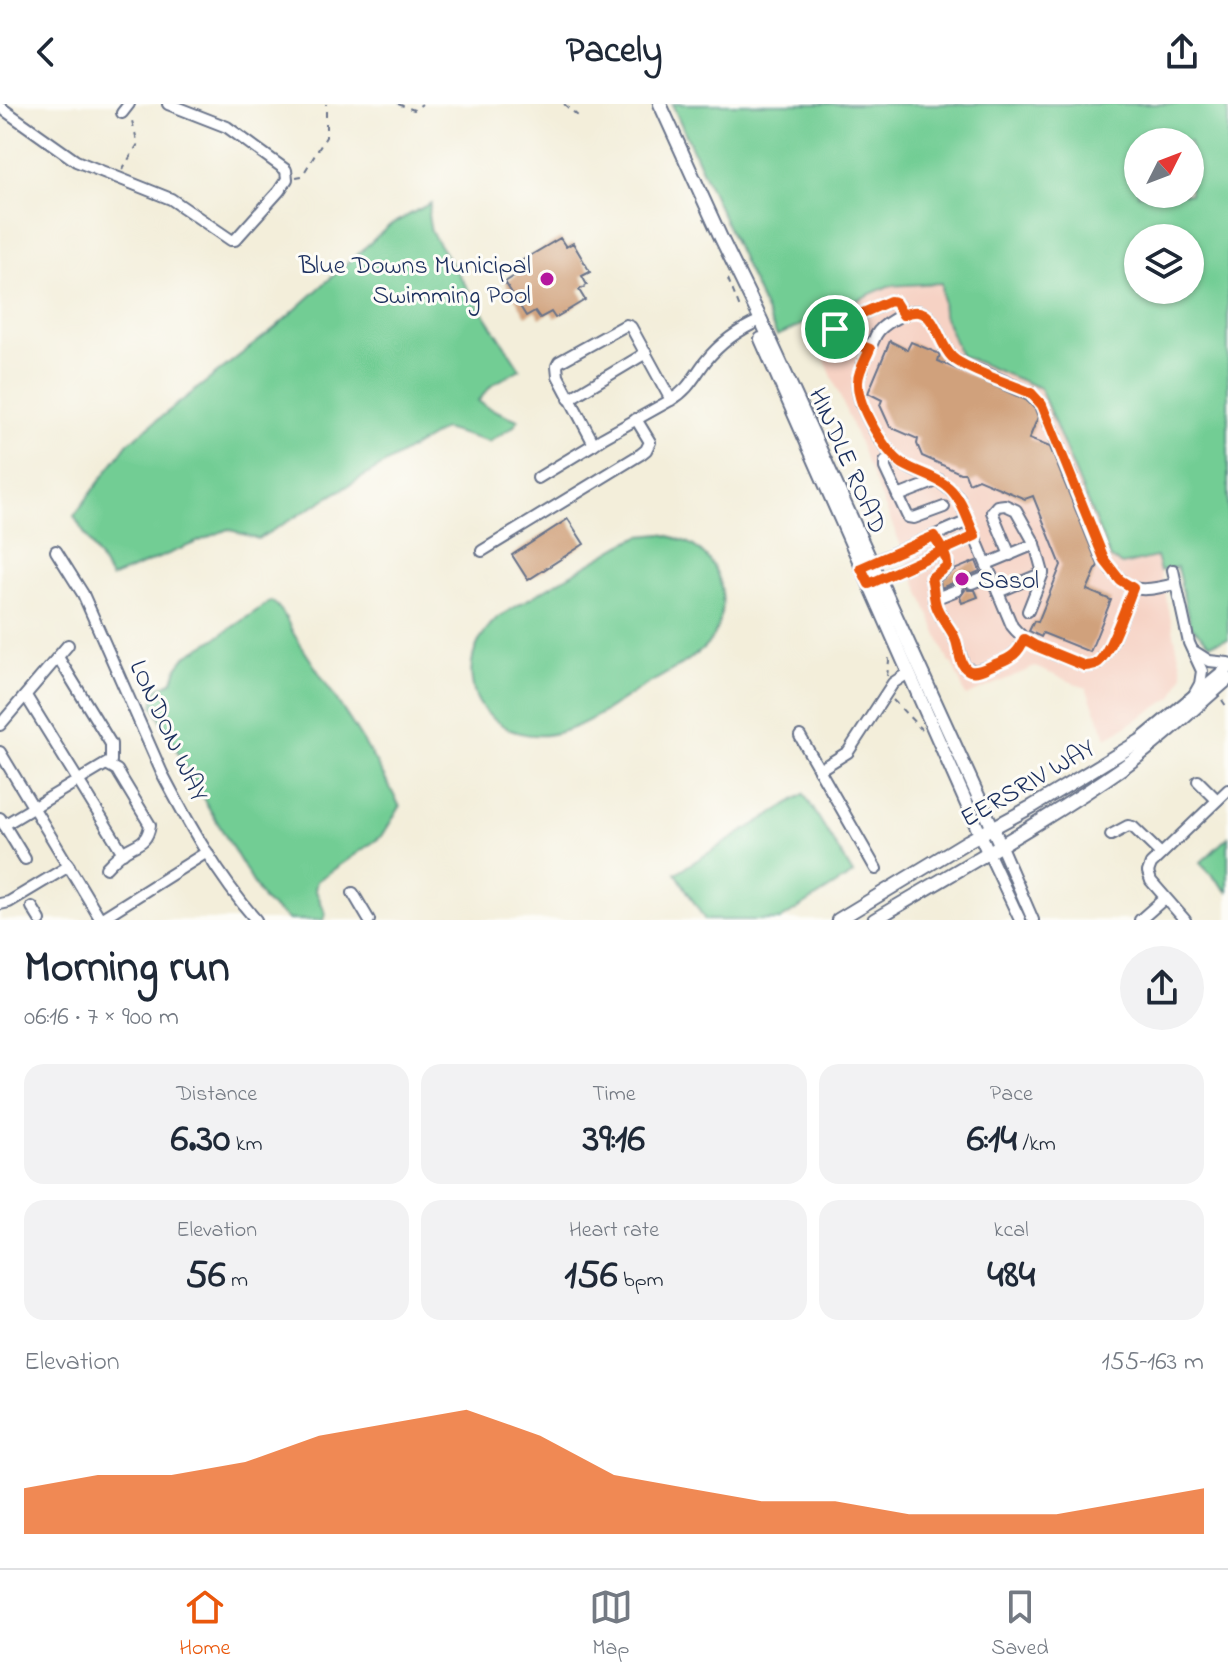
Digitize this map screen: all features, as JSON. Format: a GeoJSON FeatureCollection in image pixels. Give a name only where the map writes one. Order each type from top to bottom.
{"type":"FeatureCollection","features":[{"type":"Feature","properties":{"kind":"main road","name":"HINDLE ROAD"},"geometry":{"type":"LineString","coordinates":[[660,104],[867,565],[908,673],[987,831],[1000,844]]}},
{"type":"Feature","properties":{"kind":"main road","name":"HINDLE ROAD"},"geometry":{"type":"LineString","coordinates":[[874,582],[987,831],[988,852]]}},
{"type":"Feature","properties":{"kind":"main road","name":"EERSRIV WAY"},"geometry":{"type":"LineString","coordinates":[[838,920],[1140,741],[1228,666]]}},
{"type":"Feature","properties":{"kind":"main road","name":"EERSRIV WAY"},"geometry":{"type":"LineString","coordinates":[[874,920],[1086,792],[1128,763],[1228,679]]}},
{"type":"Feature","properties":{"kind":"street"},"geometry":{"type":"LineString","coordinates":[[0,107],[76,161],[171,199],[235,240],[286,180],[287,174],[221,123],[168,104]]}},
{"type":"Feature","properties":{"kind":"street"},"geometry":{"type":"LineString","coordinates":[[870,349],[836,336],[836,326],[890,301],[897,304],[903,315]]}},
{"type":"Feature","properties":{"kind":"street"},"geometry":{"type":"LineString","coordinates":[[1133,588],[1107,651],[1094,665],[1085,666],[1024,639],[1012,626],[959,499],[939,480],[910,468],[892,455],[875,432],[857,384],[880,328],[912,311],[919,311],[927,315],[944,347],[954,358],[1036,397],[1042,405],[1105,561],[1120,580],[1133,588],[1140,590],[1176,584]]}},
{"type":"Feature","properties":{"kind":"street"},"geometry":{"type":"LineString","coordinates":[[538,478],[671,400],[691,384],[713,353],[758,321]]}},
{"type":"Feature","properties":{"kind":"street"},"geometry":{"type":"LineString","coordinates":[[594,444],[558,376],[559,362],[626,325],[631,327],[671,400]]}},
{"type":"Feature","properties":{"kind":"street"},"geometry":{"type":"LineString","coordinates":[[569,399],[646,353]]}},
{"type":"Feature","properties":{"kind":"street"},"geometry":{"type":"LineString","coordinates":[[482,551],[646,450],[650,442],[636,419]]}},
{"type":"Feature","properties":{"kind":"street"},"geometry":{"type":"LineString","coordinates":[[892,455],[884,466],[908,517],[910,519],[944,507]]}},
{"type":"Feature","properties":{"kind":"street"},"geometry":{"type":"LineString","coordinates":[[898,496],[939,480]]}},
{"type":"Feature","properties":{"kind":"street"},"geometry":{"type":"LineString","coordinates":[[1010,555],[992,512],[997,506],[1005,505],[1018,511],[1035,544],[1043,573],[1028,611]]}},
{"type":"Feature","properties":{"kind":"street"},"geometry":{"type":"LineString","coordinates":[[867,565],[968,521]]}},
{"type":"Feature","properties":{"kind":"street"},"geometry":{"type":"LineString","coordinates":[[934,536],[948,565],[931,578],[934,599],[967,670],[976,671],[1010,658],[1021,648],[1024,639]]}},
{"type":"Feature","properties":{"kind":"street"},"geometry":{"type":"LineString","coordinates":[[874,582],[975,536]]}},
{"type":"Feature","properties":{"kind":"street"},"geometry":{"type":"LineString","coordinates":[[972,583],[1010,555],[1035,544]]}},
{"type":"Feature","properties":{"kind":"street","name":"LONDON WAY"},"geometry":{"type":"LineString","coordinates":[[56,551],[83,594],[162,773],[207,852],[256,920]]}},
{"type":"Feature","properties":{"kind":"street"},"geometry":{"type":"LineString","coordinates":[[1173,570],[1189,643],[1202,677],[1193,698]]}},
{"type":"Feature","properties":{"kind":"street"},"geometry":{"type":"LineString","coordinates":[[998,592],[1043,573]]}},
{"type":"Feature","properties":{"kind":"street"},"geometry":{"type":"LineString","coordinates":[[934,599],[957,590]]}},
{"type":"Feature","properties":{"kind":"street"},"geometry":{"type":"LineString","coordinates":[[0,725],[68,645]]}},
{"type":"Feature","properties":{"kind":"street"},"geometry":{"type":"LineString","coordinates":[[1193,651],[1209,661],[1228,666]]}},
{"type":"Feature","properties":{"kind":"street"},"geometry":{"type":"LineString","coordinates":[[58,657],[111,744],[109,763]]}},
{"type":"Feature","properties":{"kind":"street"},"geometry":{"type":"LineString","coordinates":[[819,770],[848,752],[893,683],[908,673]]}},
{"type":"Feature","properties":{"kind":"street"},"geometry":{"type":"LineString","coordinates":[[26,696],[123,853]]}},
{"type":"Feature","properties":{"kind":"street"},"geometry":{"type":"LineString","coordinates":[[800,736],[876,869]]}},
{"type":"Feature","properties":{"kind":"street"},"geometry":{"type":"LineString","coordinates":[[0,752],[100,920],[207,852]]}},
{"type":"Feature","properties":{"kind":"street"},"geometry":{"type":"LineString","coordinates":[[25,859],[2,822],[35,808],[109,763]]}},
{"type":"Feature","properties":{"kind":"street"},"geometry":{"type":"LineString","coordinates":[[106,868],[146,839],[150,825],[117,770],[109,763]]}},
{"type":"Feature","properties":{"kind":"street"},"geometry":{"type":"LineString","coordinates":[[1198,781],[1217,800]]}},
{"type":"Feature","properties":{"kind":"street"},"geometry":{"type":"LineString","coordinates":[[1185,920],[1151,881],[1148,872],[1151,864],[1228,790]]}},
{"type":"Feature","properties":{"kind":"street"},"geometry":{"type":"LineString","coordinates":[[1111,835],[1131,826],[1161,854]]}},
{"type":"Feature","properties":{"kind":"street","name":"HINDLE ROAD"},"geometry":{"type":"LineString","coordinates":[[1000,844],[1033,920]]}},
{"type":"Feature","properties":{"kind":"street","name":"HINDLE ROAD"},"geometry":{"type":"LineString","coordinates":[[988,852],[1020,920]]}},
{"type":"Feature","properties":{"kind":"street"},"geometry":{"type":"LineString","coordinates":[[0,904],[9,902],[69,866]]}},
{"type":"Feature","properties":{"kind":"street"},"geometry":{"type":"LineString","coordinates":[[353,893],[363,918]]}},
{"type":"Feature","properties":{"kind":"street"},"geometry":{"type":"LineString","coordinates":[[1140,920],[1165,898]]}},
{"type":"Feature","properties":{"kind":"street"},"geometry":{"type":"LineString","coordinates":[[32,907],[40,920]]}},
{"type":"Feature","properties":{"kind":"path"},"geometry":{"type":"LineString","coordinates":[[286,180],[302,176],[326,137],[326,104]]}},
{"type":"Feature","properties":{"kind":"path"},"geometry":{"type":"LineString","coordinates":[[398,104],[414,110],[422,104]]}},
{"type":"Feature","properties":{"kind":"path"},"geometry":{"type":"LineString","coordinates":[[564,104],[579,117]]}},
{"type":"Feature","properties":{"kind":"path"},"geometry":{"type":"LineString","coordinates":[[117,178],[138,144],[127,110]]}},
{"type":"Feature","properties":{"kind":"path"},"geometry":{"type":"LineString","coordinates":[[1217,694],[1228,709]]}},
{"type":"Feature","properties":{"kind":"shaded area"},"geometry":{"type":"Polygon","coordinates":[[[942,283],[943,314],[960,355],[1040,388],[1111,559],[1122,565],[1157,557],[1183,674],[1173,697],[1107,738],[1086,688],[1035,667],[966,696],[952,663],[949,663],[812,328],[816,318],[888,286],[942,283]]]}},
{"type":"Feature","properties":{"kind":"green space"},"geometry":{"type":"Polygon","coordinates":[[[672,104],[1228,104],[1228,639],[1210,644],[1190,625],[1177,567],[1160,571],[1156,557],[1122,565],[1111,559],[1040,388],[960,355],[943,314],[941,283],[888,286],[777,336],[672,104]]]}},
{"type":"Feature","properties":{"kind":"green space"},"geometry":{"type":"Polygon","coordinates":[[[431,203],[428,215],[431,232],[520,369],[492,385],[478,401],[518,420],[514,426],[489,442],[444,429],[258,539],[228,529],[111,578],[74,516],[128,443],[276,327],[390,225],[431,203]]]}},
{"type":"Feature","properties":{"kind":"green space"},"geometry":{"type":"Polygon","coordinates":[[[662,534],[696,548],[710,561],[721,586],[722,613],[712,638],[703,649],[592,719],[557,733],[520,733],[490,716],[477,699],[471,672],[478,642],[490,625],[498,617],[621,545],[640,536],[662,534]]]}},
{"type":"Feature","properties":{"kind":"green space"},"geometry":{"type":"Polygon","coordinates":[[[271,601],[283,613],[363,741],[400,807],[382,836],[317,881],[315,889],[326,914],[323,920],[289,920],[264,901],[197,788],[153,705],[157,689],[173,681],[177,668],[186,656],[271,601]]]}},
{"type":"Feature","properties":{"kind":"green space"},"geometry":{"type":"Polygon","coordinates":[[[804,794],[853,874],[780,920],[705,920],[676,873],[804,794]]]}},
{"type":"Feature","properties":{"kind":"green space"},"geometry":{"type":"Polygon","coordinates":[[[1228,837],[1228,892],[1200,863],[1228,837]]]}},
{"type":"Feature","properties":{"kind":"building","name":"Blue Downs Municipal Swimming Pool"},"geometry":{"type":"Polygon","coordinates":[[[560,238],[566,247],[573,243],[590,272],[582,276],[587,285],[579,290],[585,300],[555,318],[551,312],[540,318],[535,311],[526,316],[505,282],[516,275],[511,267],[560,238]]]}},
{"type":"Feature","properties":{"kind":"building"},"geometry":{"type":"Polygon","coordinates":[[[890,341],[907,350],[911,342],[940,354],[938,361],[1026,400],[1035,409],[1038,417],[1029,439],[1050,447],[1098,565],[1087,590],[1111,600],[1090,652],[1043,633],[1041,637],[1029,631],[1034,621],[1038,622],[1061,565],[1033,496],[1025,499],[978,479],[969,483],[965,473],[922,456],[918,439],[890,427],[880,405],[882,400],[868,393],[890,341]]]}},
{"type":"Feature","properties":{"kind":"building"},"geometry":{"type":"Polygon","coordinates":[[[568,519],[584,544],[528,580],[512,555],[568,519]]]}},
{"type":"Feature","properties":{"kind":"building"},"geometry":{"type":"Polygon","coordinates":[[[976,561],[980,571],[968,576],[964,583],[968,590],[975,590],[978,597],[962,603],[963,584],[955,582],[941,588],[940,581],[954,570],[976,561]]]}},
{"type":"Feature","properties":{"kind":"place","name":"Blue Downs Municipal Swimming Pool"},"geometry":{"type":"Point","coordinates":[547,279]}},
{"type":"Feature","properties":{"kind":"place","name":"Sasol"},"geometry":{"type":"Point","coordinates":[962,579]}},
{"type":"Feature","properties":{"kind":"route"},"geometry":{"type":"LineString","coordinates":[[835,329],[836,336],[870,349],[857,384],[882,444],[900,462],[950,488],[959,499],[975,536],[942,550],[869,584],[861,568],[934,536],[942,550],[948,563],[931,578],[934,599],[967,670],[976,671],[1010,658],[1021,648],[1024,639],[1085,666],[1100,662],[1133,588],[1120,580],[1105,561],[1042,405],[1036,397],[954,358],[944,347],[927,315],[919,311],[903,315],[895,302],[890,301],[838,324],[835,329]]}}]}
